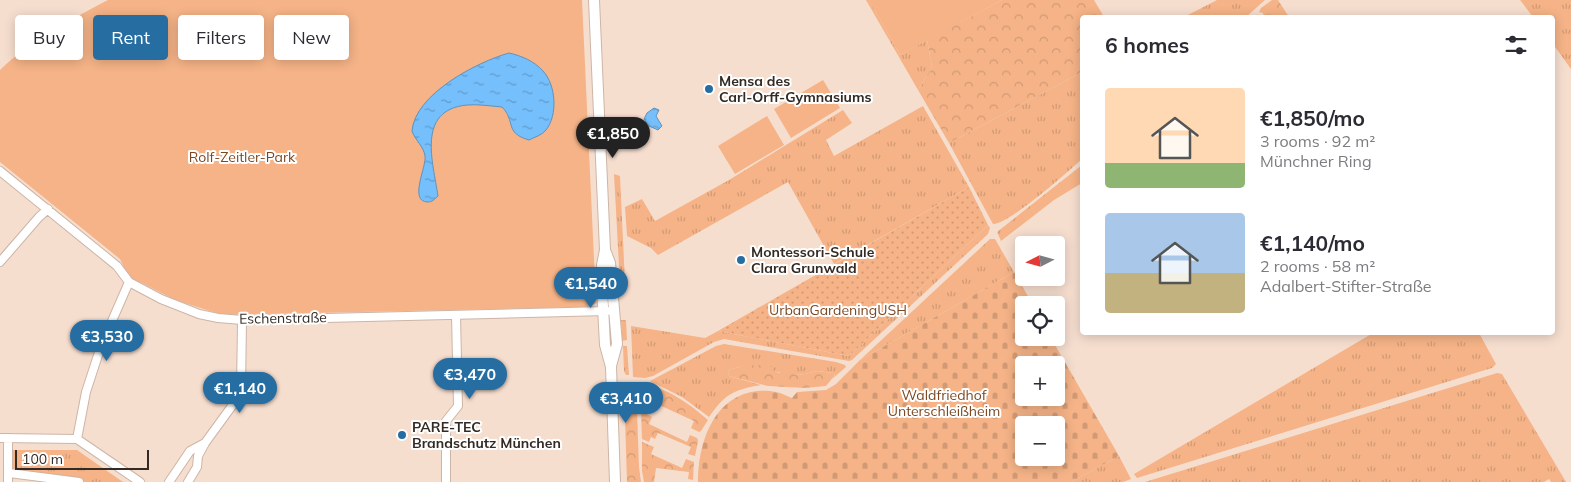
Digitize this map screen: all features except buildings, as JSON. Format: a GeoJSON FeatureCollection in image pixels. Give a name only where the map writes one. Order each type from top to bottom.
{"type":"FeatureCollection","features":[{"type":"Feature","properties":{"kind":"main road"},"geometry":{"type":"LineString","coordinates":[[594,0],[605,250],[602,265],[603,311],[605,345],[611,367],[615,482]]}},
{"type":"Feature","properties":{"kind":"main road"},"geometry":{"type":"LineString","coordinates":[[605,250],[610,263],[617,344],[611,367]]}},
{"type":"Feature","properties":{"kind":"street","name":"Eschenstraße"},"geometry":{"type":"LineString","coordinates":[[0,171],[117,266],[129,282],[161,299],[199,314],[242,320],[614,310]]}},
{"type":"Feature","properties":{"kind":"street"},"geometry":{"type":"LineString","coordinates":[[0,262],[48,209]]}},
{"type":"Feature","properties":{"kind":"street"},"geometry":{"type":"LineString","coordinates":[[77,439],[86,392],[100,346],[129,282]]}},
{"type":"Feature","properties":{"kind":"street"},"geometry":{"type":"LineString","coordinates":[[446,482],[446,421],[458,406],[456,315]]}},
{"type":"Feature","properties":{"kind":"street"},"geometry":{"type":"LineString","coordinates":[[188,482],[197,467],[198,456],[205,443],[241,391],[242,320]]}},
{"type":"Feature","properties":{"kind":"street"},"geometry":{"type":"LineString","coordinates":[[8,482],[9,473],[4,438],[77,439],[140,482]]}},
{"type":"Feature","properties":{"kind":"street"},"geometry":{"type":"LineString","coordinates":[[169,482],[190,450],[205,443]]}},
{"type":"Feature","properties":{"kind":"street"},"geometry":{"type":"LineString","coordinates":[[9,473],[79,482]]}},
{"type":"Feature","properties":{"kind":"green space","name":"Rolf-Zeitler-Park"},"geometry":{"type":"Polygon","coordinates":[[[108,0],[582,0],[596,303],[587,307],[223,315],[175,300],[142,283],[134,281],[128,276],[120,259],[0,162],[0,70],[15,56],[15,60],[83,60],[83,15],[81,15],[108,0]]]}},
{"type":"Feature","properties":{"kind":"green space"},"geometry":{"type":"Polygon","coordinates":[[[866,0],[869,0],[900,55],[927,40],[932,67],[918,90],[866,0]]]}},
{"type":"Feature","properties":{"kind":"green space"},"geometry":{"type":"Polygon","coordinates":[[[869,0],[1002,0],[900,55],[869,0]]]}},
{"type":"Feature","properties":{"kind":"green space"},"geometry":{"type":"Polygon","coordinates":[[[1002,0],[1094,0],[1103,15],[1080,15],[1080,73],[949,143],[918,90],[932,67],[927,40],[1002,0]]]}},
{"type":"Feature","properties":{"kind":"green space"},"geometry":{"type":"Polygon","coordinates":[[[1217,0],[1265,0],[1248,15],[1188,15],[1217,0]]]}},
{"type":"Feature","properties":{"kind":"green space"},"geometry":{"type":"Polygon","coordinates":[[[1272,0],[1278,0],[1288,15],[1264,15],[1259,12],[1261,8],[1272,0]]]}},
{"type":"Feature","properties":{"kind":"green space"},"geometry":{"type":"Polygon","coordinates":[[[1520,0],[1571,0],[1571,69],[1555,47],[1555,15],[1531,15],[1520,0]]]}},
{"type":"Feature","properties":{"kind":"green space"},"geometry":{"type":"Polygon","coordinates":[[[1080,73],[1080,161],[1024,207],[1001,222],[993,224],[949,143],[1080,73]]]}},
{"type":"Feature","properties":{"kind":"green space"},"geometry":{"type":"Polygon","coordinates":[[[823,80],[840,108],[791,138],[774,109],[823,80]]]}},
{"type":"Feature","properties":{"kind":"green space"},"geometry":{"type":"Polygon","coordinates":[[[923,106],[969,187],[834,264],[788,182],[658,255],[651,248],[627,236],[625,207],[642,199],[655,221],[729,180],[843,110],[852,123],[826,140],[834,156],[923,106]]]}},
{"type":"Feature","properties":{"kind":"green space"},"geometry":{"type":"Polygon","coordinates":[[[767,116],[784,145],[735,174],[718,146],[767,116]]]}},
{"type":"Feature","properties":{"kind":"green space"},"geometry":{"type":"Polygon","coordinates":[[[1080,167],[1080,184],[1054,200],[1001,241],[997,232],[1080,167]]]}},
{"type":"Feature","properties":{"kind":"green space"},"geometry":{"type":"Polygon","coordinates":[[[614,174],[620,176],[625,283],[621,285],[620,284],[614,174]]]}},
{"type":"Feature","properties":{"kind":"green space","name":"UrbanGardeningUSH"},"geometry":{"type":"Polygon","coordinates":[[[969,187],[988,225],[849,356],[718,331],[969,187]]]}},
{"type":"Feature","properties":{"kind":"green space"},"geometry":{"type":"Polygon","coordinates":[[[988,225],[990,228],[988,234],[852,360],[724,339],[714,342],[653,376],[645,378],[633,377],[631,326],[705,338],[718,331],[849,356],[988,225]]]}},
{"type":"Feature","properties":{"kind":"green space"},"geometry":{"type":"Polygon","coordinates":[[[990,239],[995,239],[1014,272],[860,360],[990,239]]]}},
{"type":"Feature","properties":{"kind":"green space","name":"Waldfriedhof Unterschleißheim"},"geometry":{"type":"Polygon","coordinates":[[[1014,272],[1015,286],[1022,286],[1028,296],[1015,296],[1015,346],[1056,346],[1061,356],[1015,356],[1015,406],[1065,406],[1065,362],[1119,456],[1071,482],[698,482],[704,440],[717,415],[737,397],[751,392],[772,391],[792,398],[797,392],[826,390],[836,384],[860,360],[1014,272]]]}},
{"type":"Feature","properties":{"kind":"green space"},"geometry":{"type":"Polygon","coordinates":[[[621,320],[626,320],[627,340],[622,341],[621,320]]]}},
{"type":"Feature","properties":{"kind":"green space"},"geometry":{"type":"Polygon","coordinates":[[[1370,335],[1480,335],[1496,364],[1492,368],[1137,478],[1134,474],[1370,335]]]}},
{"type":"Feature","properties":{"kind":"green space"},"geometry":{"type":"Polygon","coordinates":[[[724,344],[836,362],[846,367],[832,379],[835,375],[833,373],[817,371],[795,375],[742,366],[729,370],[729,376],[761,385],[730,394],[709,417],[682,397],[650,381],[716,346],[724,344]]]}},
{"type":"Feature","properties":{"kind":"green space"},"geometry":{"type":"Polygon","coordinates":[[[623,346],[627,346],[629,375],[626,375],[624,371],[623,346]]]}},
{"type":"Feature","properties":{"kind":"green space"},"geometry":{"type":"Polygon","coordinates":[[[758,365],[772,367],[774,371],[779,373],[791,366],[795,375],[817,371],[833,373],[835,375],[826,386],[805,388],[768,386],[729,376],[728,373],[729,370],[742,366],[758,365]]]}},
{"type":"Feature","properties":{"kind":"green space"},"geometry":{"type":"Polygon","coordinates":[[[1497,373],[1502,374],[1566,482],[1551,482],[1549,479],[1544,482],[1145,482],[1497,373]]]}},
{"type":"Feature","properties":{"kind":"green space"},"geometry":{"type":"Polygon","coordinates":[[[630,383],[637,411],[641,482],[627,482],[624,386],[630,383]]]}},
{"type":"Feature","properties":{"kind":"green space"},"geometry":{"type":"Polygon","coordinates":[[[633,383],[664,390],[691,406],[708,420],[699,432],[691,428],[694,421],[655,403],[650,413],[640,408],[633,383]]]}},
{"type":"Feature","properties":{"kind":"green space"},"geometry":{"type":"Polygon","coordinates":[[[641,411],[652,417],[649,424],[687,442],[690,435],[697,438],[695,456],[688,454],[691,447],[658,433],[655,439],[651,437],[649,442],[642,439],[641,411]]]}},
{"type":"Feature","properties":{"kind":"green space"},"geometry":{"type":"Polygon","coordinates":[[[642,442],[654,447],[651,454],[682,468],[686,459],[694,462],[693,480],[688,479],[689,472],[656,468],[654,482],[644,482],[642,442]]]}},
{"type":"Feature","properties":{"kind":"green space"},"geometry":{"type":"Polygon","coordinates":[[[10,450],[77,450],[123,482],[84,482],[79,479],[11,470],[10,450]]]}},
{"type":"Feature","properties":{"kind":"green space"},"geometry":{"type":"Polygon","coordinates":[[[1119,456],[1131,479],[1123,482],[1071,482],[1119,456]]]}},
{"type":"Feature","properties":{"kind":"water"},"geometry":{"type":"Polygon","coordinates":[[[509,53],[532,62],[547,77],[551,84],[554,100],[550,124],[543,133],[529,140],[516,134],[509,117],[502,107],[467,105],[451,109],[440,117],[434,127],[432,140],[433,168],[438,196],[428,202],[422,200],[419,196],[419,190],[425,156],[412,131],[416,117],[424,104],[450,82],[481,64],[509,53]]]}},
{"type":"Feature","properties":{"kind":"water"},"geometry":{"type":"Polygon","coordinates":[[[654,108],[659,110],[656,116],[662,126],[658,130],[649,126],[644,119],[647,113],[654,108]]]}},
{"type":"Feature","properties":{"kind":"place","name":"Mensa des Carl-Orff-Gymnasiums"},"geometry":{"type":"Point","coordinates":[709,89]}},
{"type":"Feature","properties":{"kind":"place","name":"Montessori-Schule Clara Grunwald"},"geometry":{"type":"Point","coordinates":[741,260]}},
{"type":"Feature","properties":{"kind":"place","name":"PARE-TEC Brandschutz München"},"geometry":{"type":"Point","coordinates":[402,435]}}]}
